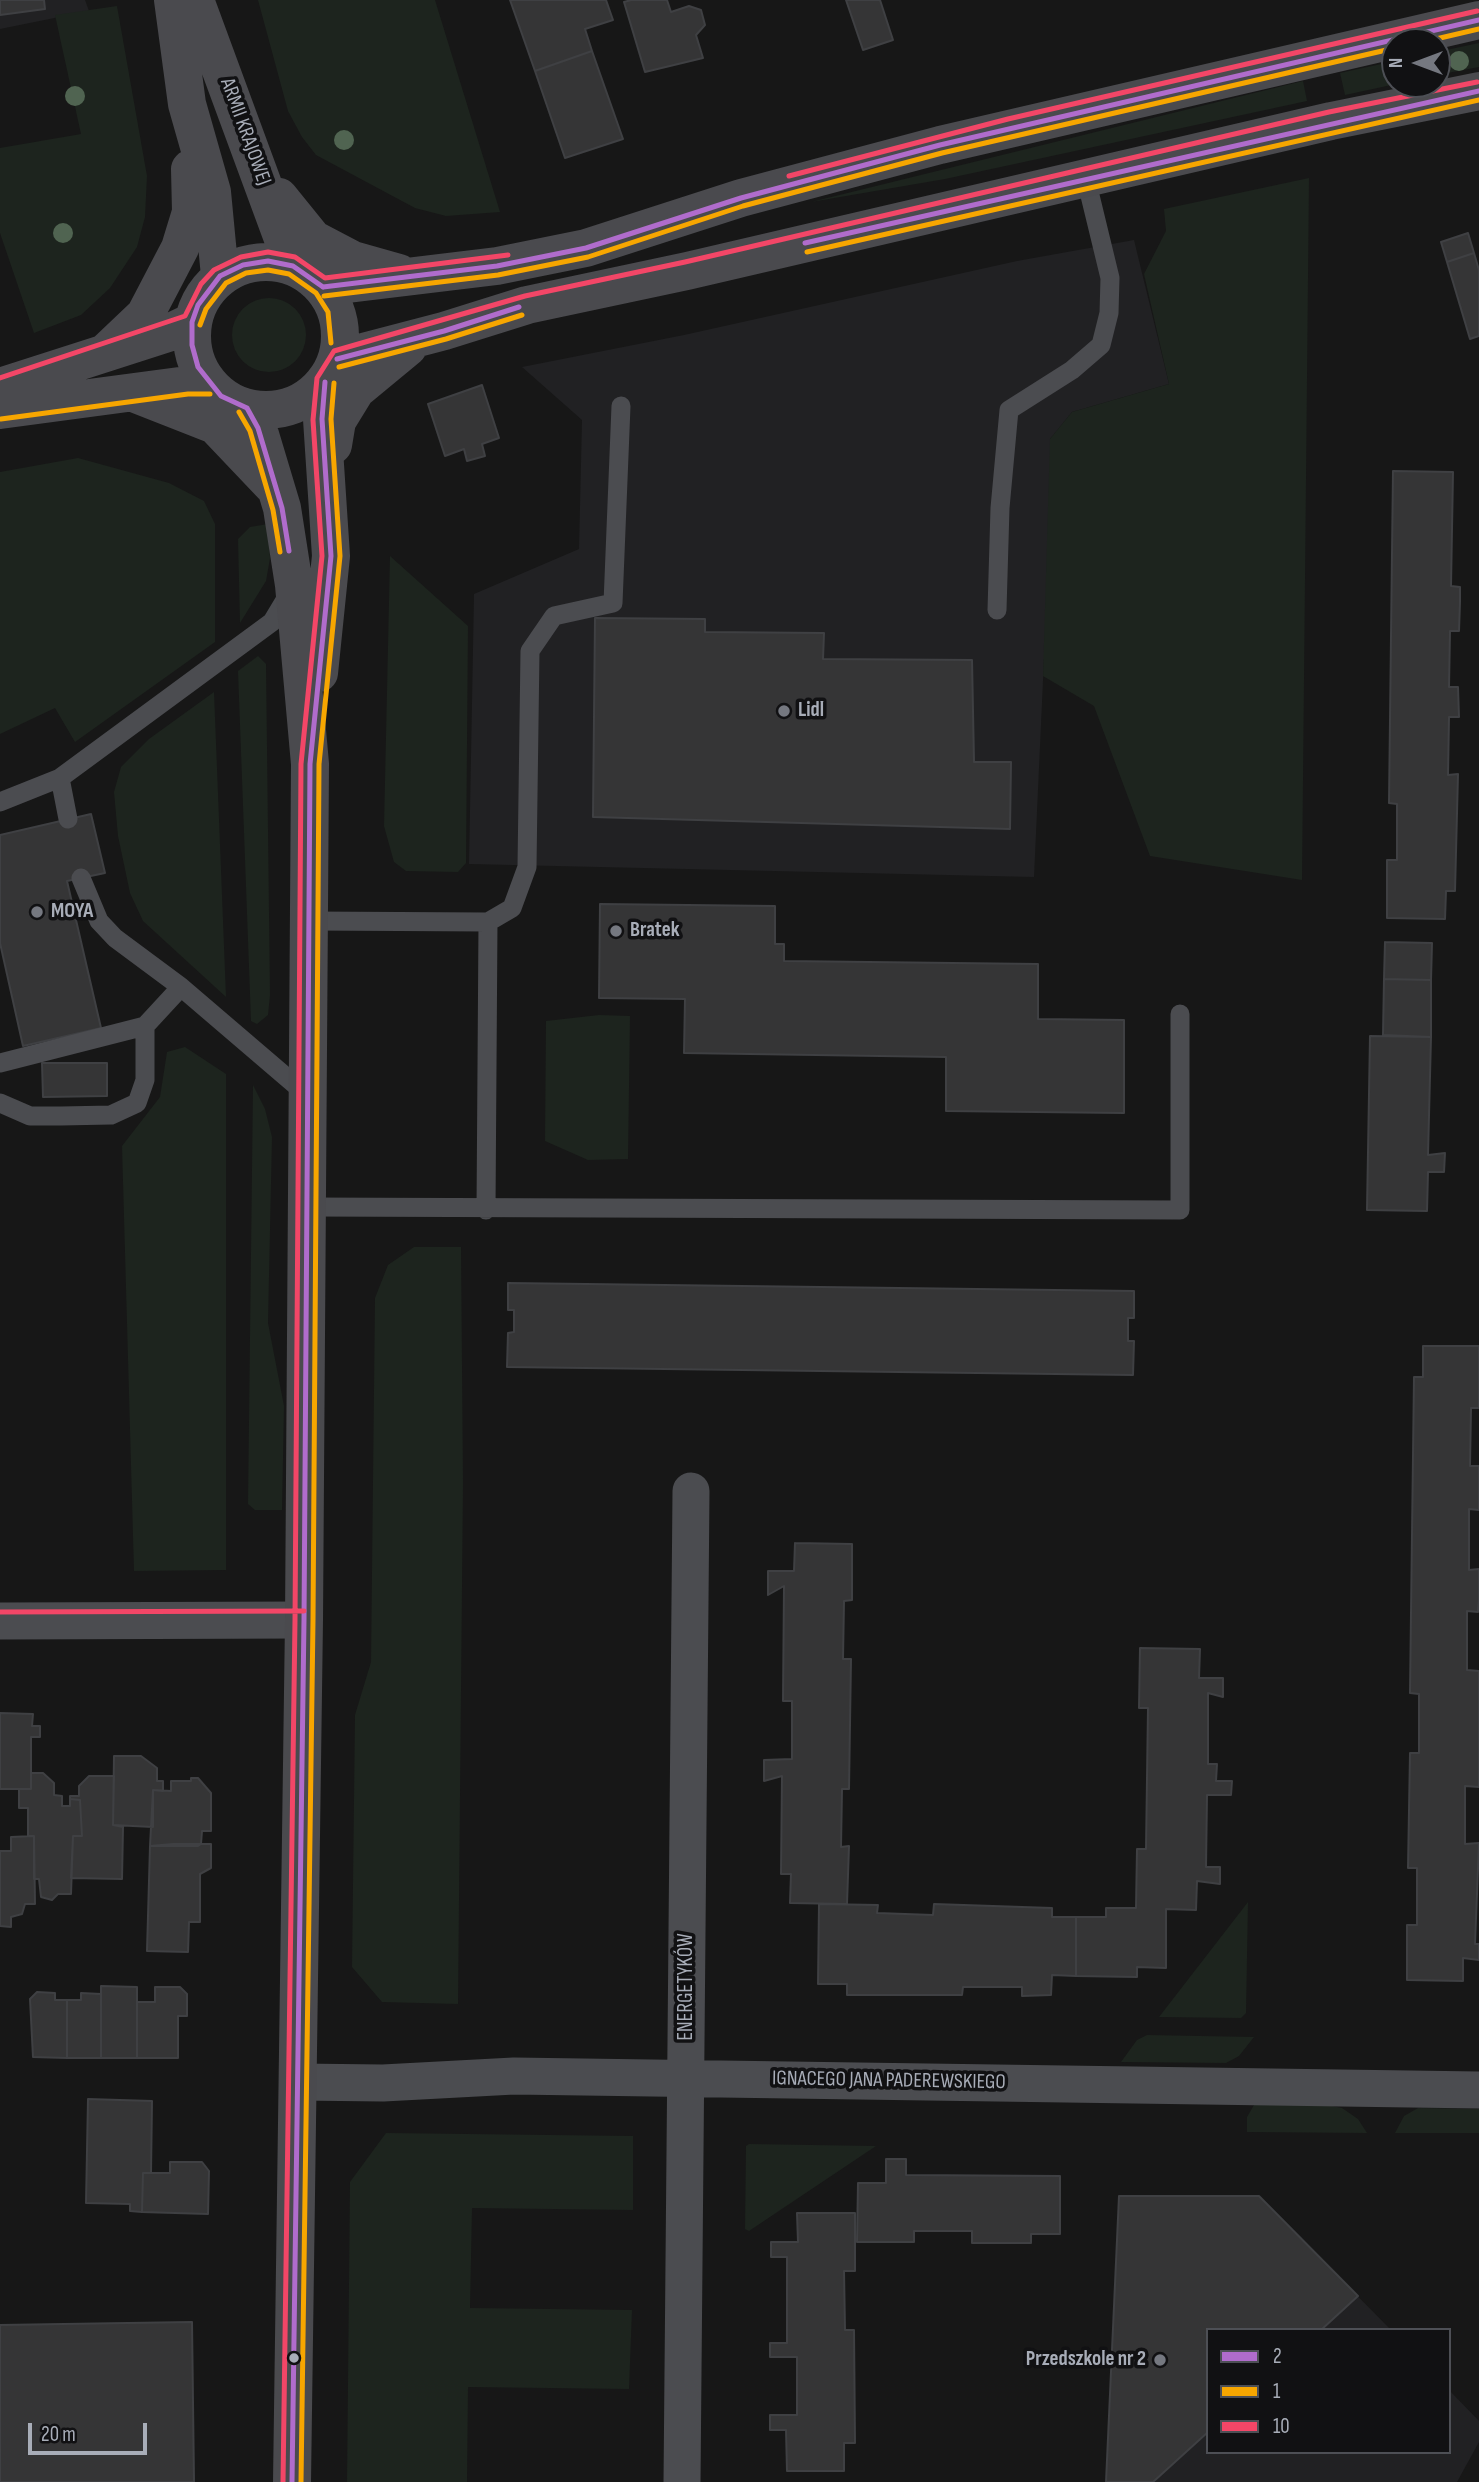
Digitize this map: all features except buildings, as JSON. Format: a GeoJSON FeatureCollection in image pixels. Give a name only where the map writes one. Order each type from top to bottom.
{"type":"FeatureCollection","features":[{"type":"Feature","properties":{"kind":"street","name":"ARMII KRAJOWEJ"},"geometry":{"type":"LineString","coordinates":[[173,0],[187,104],[212,191],[220,276]]}},
{"type":"Feature","properties":{"kind":"street","name":"ARMII KRAJOWEJ"},"geometry":{"type":"LineString","coordinates":[[195,0],[262,177],[308,276]]}},
{"type":"Feature","properties":{"kind":"street"},"geometry":{"type":"LineString","coordinates":[[1479,20],[940,145],[741,198],[586,248],[497,266],[414,277],[308,276],[268,261],[243,264],[220,276],[198,304],[192,322],[192,345],[198,367],[210,386],[221,396],[247,408],[269,411],[290,407],[310,397],[331,371],[424,335],[527,304],[687,271],[1331,121],[1479,91]]}},
{"type":"Feature","properties":{"kind":"street"},"geometry":{"type":"LineString","coordinates":[[105,353],[145,314],[180,248],[191,212],[187,104]]}},
{"type":"Feature","properties":{"kind":"street"},"geometry":{"type":"LineString","coordinates":[[262,177],[313,239],[353,260],[414,277]]}},
{"type":"Feature","properties":{"kind":"street"},"geometry":{"type":"LineString","coordinates":[[308,276],[336,309],[341,334],[322,419],[331,556],[310,764]]}},
{"type":"Feature","properties":{"kind":"street"},"geometry":{"type":"LineString","coordinates":[[0,387],[171,332],[192,322]]}},
{"type":"Feature","properties":{"kind":"street"},"geometry":{"type":"LineString","coordinates":[[326,482],[337,421],[356,390],[386,363],[424,335]]}},
{"type":"Feature","properties":{"kind":"street"},"geometry":{"type":"LineString","coordinates":[[0,410],[187,385],[210,386]]}},
{"type":"Feature","properties":{"kind":"street"},"geometry":{"type":"LineString","coordinates":[[131,392],[215,425],[276,489]]}},
{"type":"Feature","properties":{"kind":"street"},"geometry":{"type":"LineString","coordinates":[[247,408],[258,428],[282,508],[294,585],[310,764],[304,1620],[292,2482]]}},
{"type":"Feature","properties":{"kind":"street","name":"ENERGETYKÓW"},"geometry":{"type":"LineString","coordinates":[[682,2482],[691,1491]]}},
{"type":"Feature","properties":{"kind":"street"},"geometry":{"type":"LineString","coordinates":[[0,1621],[304,1620]]}},
{"type":"Feature","properties":{"kind":"street","name":"IGNACEGO JANA PADEREWSKIEGO"},"geometry":{"type":"LineString","coordinates":[[298,2082],[383,2083],[514,2076],[1479,2090]]}},
{"type":"Feature","properties":{"kind":"lane"},"geometry":{"type":"LineString","coordinates":[[997,610],[1000,508],[1009,410],[1072,370],[1101,345],[1109,313],[1110,278],[1086,179]]}},
{"type":"Feature","properties":{"kind":"lane"},"geometry":{"type":"LineString","coordinates":[[310,921],[488,922],[512,908],[527,867],[530,651],[554,616],[613,603],[621,406]]}},
{"type":"Feature","properties":{"kind":"lane"},"geometry":{"type":"LineString","coordinates":[[0,802],[60,778],[272,622],[294,585]]}},
{"type":"Feature","properties":{"kind":"lane"},"geometry":{"type":"LineString","coordinates":[[60,778],[68,819]]}},
{"type":"Feature","properties":{"kind":"lane"},"geometry":{"type":"LineString","coordinates":[[81,878],[99,920],[115,938],[181,987],[307,1095]]}},
{"type":"Feature","properties":{"kind":"lane"},"geometry":{"type":"LineString","coordinates":[[486,1210],[488,922]]}},
{"type":"Feature","properties":{"kind":"lane"},"geometry":{"type":"LineString","coordinates":[[0,1063],[145,1026],[181,987]]}},
{"type":"Feature","properties":{"kind":"lane"},"geometry":{"type":"LineString","coordinates":[[307,1207],[486,1210],[1180,1210],[1180,1014]]}},
{"type":"Feature","properties":{"kind":"lane"},"geometry":{"type":"LineString","coordinates":[[0,1104],[30,1116],[61,1116],[111,1115],[137,1103],[145,1080],[145,1026]]}},
{"type":"Feature","properties":{"kind":"shaded area"},"geometry":{"type":"Polygon","coordinates":[[[0,0],[85,0],[89,11],[0,29],[0,0]]]}},
{"type":"Feature","properties":{"kind":"shaded area"},"geometry":{"type":"Polygon","coordinates":[[[258,0],[435,0],[500,212],[446,216],[415,208],[316,155],[302,137],[288,111],[258,0]]]}},
{"type":"Feature","properties":{"kind":"shaded area"},"geometry":{"type":"Polygon","coordinates":[[[117,6],[147,176],[145,217],[137,247],[110,288],[81,315],[34,333],[0,233],[0,148],[81,134],[55,15],[117,6]]]}},
{"type":"Feature","properties":{"kind":"shaded area"},"geometry":{"type":"Polygon","coordinates":[[[1479,43],[1479,67],[1451,72],[1451,49],[1479,43]]]}},
{"type":"Feature","properties":{"kind":"shaded area"},"geometry":{"type":"Polygon","coordinates":[[[1381,64],[1381,87],[1345,95],[1340,73],[1381,64]]]}},
{"type":"Feature","properties":{"kind":"shaded area"},"geometry":{"type":"Polygon","coordinates":[[[1303,81],[1307,101],[945,179],[811,202],[1303,81]]]}},
{"type":"Feature","properties":{"kind":"shaded area"},"geometry":{"type":"Polygon","coordinates":[[[1309,178],[1302,880],[1150,856],[1094,706],[1043,676],[1050,439],[1072,412],[1169,384],[1144,274],[1166,231],[1164,209],[1309,178]]]}},
{"type":"Feature","properties":{"kind":"shaded area"},"geometry":{"type":"Polygon","coordinates":[[[1134,240],[1169,384],[1072,412],[1050,439],[1050,528],[1034,877],[469,864],[474,594],[579,549],[582,420],[522,367],[684,335],[1017,261],[1134,240]]]}},
{"type":"Feature","properties":{"kind":"shaded area"},"geometry":{"type":"Polygon","coordinates":[[[269,298],[283,301],[295,309],[303,321],[306,335],[303,349],[295,361],[283,369],[269,372],[255,369],[243,361],[235,349],[232,335],[235,321],[243,309],[255,301],[269,298]]]}},
{"type":"Feature","properties":{"kind":"shaded area"},"geometry":{"type":"Polygon","coordinates":[[[78,458],[169,483],[204,501],[215,524],[215,642],[75,742],[55,708],[0,734],[0,472],[78,458]]]}},
{"type":"Feature","properties":{"kind":"shaded area"},"geometry":{"type":"Polygon","coordinates":[[[268,524],[270,558],[266,581],[240,623],[238,539],[250,527],[268,524]]]}},
{"type":"Feature","properties":{"kind":"shaded area"},"geometry":{"type":"Polygon","coordinates":[[[390,556],[468,626],[466,863],[458,872],[406,871],[394,862],[384,826],[390,556]]]}},
{"type":"Feature","properties":{"kind":"shaded area"},"geometry":{"type":"Polygon","coordinates":[[[258,656],[266,664],[270,995],[268,1015],[257,1024],[251,1021],[238,671],[258,656]]]}},
{"type":"Feature","properties":{"kind":"shaded area"},"geometry":{"type":"Polygon","coordinates":[[[214,692],[226,997],[143,921],[130,893],[118,836],[114,792],[121,767],[149,739],[214,692]]]}},
{"type":"Feature","properties":{"kind":"shaded area"},"geometry":{"type":"Polygon","coordinates":[[[599,1015],[630,1016],[628,1159],[588,1160],[545,1141],[546,1021],[599,1015]]]}},
{"type":"Feature","properties":{"kind":"shaded area"},"geometry":{"type":"Polygon","coordinates":[[[185,1047],[226,1074],[226,1570],[134,1571],[122,1146],[160,1097],[167,1052],[185,1047]]]}},
{"type":"Feature","properties":{"kind":"shaded area"},"geometry":{"type":"Polygon","coordinates":[[[253,1085],[265,1109],[272,1137],[268,1323],[284,1406],[282,1510],[255,1510],[248,1504],[253,1085]]]}},
{"type":"Feature","properties":{"kind":"shaded area"},"geometry":{"type":"Polygon","coordinates":[[[414,1247],[461,1247],[463,1483],[458,2004],[382,2002],[352,1967],[355,1715],[371,1662],[375,1298],[388,1265],[414,1247]]]}},
{"type":"Feature","properties":{"kind":"shaded area"},"geometry":{"type":"Polygon","coordinates":[[[1248,1902],[1246,2013],[1241,2018],[1159,2017],[1248,1902]]]}},
{"type":"Feature","properties":{"kind":"shaded area"},"geometry":{"type":"Polygon","coordinates":[[[1147,2035],[1254,2037],[1239,2056],[1226,2063],[1121,2062],[1137,2040],[1147,2035]]]}},
{"type":"Feature","properties":{"kind":"shaded area"},"geometry":{"type":"Polygon","coordinates":[[[1254,2105],[1327,2105],[1342,2108],[1358,2119],[1367,2133],[1247,2132],[1247,2117],[1254,2105]]]}},
{"type":"Feature","properties":{"kind":"shaded area"},"geometry":{"type":"Polygon","coordinates":[[[1418,2108],[1479,2109],[1479,2133],[1395,2133],[1404,2116],[1418,2108]]]}},
{"type":"Feature","properties":{"kind":"shaded area"},"geometry":{"type":"Polygon","coordinates":[[[386,2133],[633,2136],[633,2210],[472,2208],[470,2308],[632,2310],[629,2389],[468,2387],[467,2482],[347,2482],[350,2182],[386,2133]]]}},
{"type":"Feature","properties":{"kind":"shaded area"},"geometry":{"type":"Polygon","coordinates":[[[746,2146],[876,2146],[749,2231],[745,2229],[746,2146]]]}},
{"type":"Feature","properties":{"kind":"shaded area","name":"Przedszkole nr 2"},"geometry":{"type":"Polygon","coordinates":[[[1119,2196],[1259,2196],[1389,2328],[1206,2328],[1206,2454],[1451,2454],[1451,2392],[1479,2421],[1479,2442],[1457,2482],[1106,2482],[1119,2196]]]}},
{"type":"Feature","properties":{"kind":"transit line","name":"10"},"geometry":{"type":"LineString","coordinates":[[789,176],[1008,119],[1477,11]]}},
{"type":"Feature","properties":{"kind":"transit line","name":"2"},"geometry":{"type":"LineString","coordinates":[[323,287],[497,266],[586,248],[741,198],[940,145],[1479,20]]}},
{"type":"Feature","properties":{"kind":"transit line","name":"1"},"geometry":{"type":"LineString","coordinates":[[1451,36],[1479,29]]}},
{"type":"Feature","properties":{"kind":"transit line","name":"1"},"geometry":{"type":"LineString","coordinates":[[324,296],[498,275],[588,257],[743,206],[942,153],[1381,51]]}},
{"type":"Feature","properties":{"kind":"transit line","name":"10"},"geometry":{"type":"LineString","coordinates":[[283,2482],[295,1620],[301,764],[322,556],[313,420],[317,378],[334,351],[525,296],[685,262],[1329,112],[1477,82]]}},
{"type":"Feature","properties":{"kind":"transit line","name":"2"},"geometry":{"type":"LineString","coordinates":[[805,243],[1479,91]]}},
{"type":"Feature","properties":{"kind":"transit line","name":"1"},"geometry":{"type":"LineString","coordinates":[[807,252],[1479,100]]}},
{"type":"Feature","properties":{"kind":"transit line","name":"10"},"geometry":{"type":"LineString","coordinates":[[0,378],[185,316],[201,284],[214,270],[241,257],[268,252],[295,257],[325,278],[508,255]]}},
{"type":"Feature","properties":{"kind":"transit line","name":"2"},"geometry":{"type":"LineString","coordinates":[[247,408],[221,396],[198,367],[192,345],[192,322],[198,305],[220,276],[243,265],[268,261],[293,266],[323,287]]}},
{"type":"Feature","properties":{"kind":"transit line","name":"1"},"geometry":{"type":"LineString","coordinates":[[200,325],[206,309],[226,283],[246,273],[268,270],[289,274],[316,293],[328,312],[331,343]]}},
{"type":"Feature","properties":{"kind":"transit line","name":"2"},"geometry":{"type":"LineString","coordinates":[[337,359],[444,331],[519,307]]}},
{"type":"Feature","properties":{"kind":"transit line","name":"1"},"geometry":{"type":"LineString","coordinates":[[339,367],[446,339],[522,315]]}},
{"type":"Feature","properties":{"kind":"transit line","name":"2"},"geometry":{"type":"LineString","coordinates":[[292,2482],[304,1620],[310,764],[331,556],[322,419],[325,382]]}},
{"type":"Feature","properties":{"kind":"transit line","name":"1"},"geometry":{"type":"LineString","coordinates":[[301,2482],[313,1620],[319,764],[340,556],[331,419],[334,383]]}},
{"type":"Feature","properties":{"kind":"transit line","name":"1"},"geometry":{"type":"LineString","coordinates":[[1,419],[188,394],[210,394]]}},
{"type":"Feature","properties":{"kind":"transit line","name":"2"},"geometry":{"type":"LineString","coordinates":[[247,408],[258,428],[282,508],[289,551]]}},
{"type":"Feature","properties":{"kind":"transit line","name":"1"},"geometry":{"type":"LineString","coordinates":[[239,412],[250,431],[273,510],[280,552]]}},
{"type":"Feature","properties":{"kind":"transit line","name":"10"},"geometry":{"type":"LineString","coordinates":[[0,1612],[304,1611]]}},
{"type":"Feature","properties":{"kind":"place","name":"Lidl"},"geometry":{"type":"Point","coordinates":[784,711]}},
{"type":"Feature","properties":{"kind":"place","name":"MOYA"},"geometry":{"type":"Point","coordinates":[37,912]}},
{"type":"Feature","properties":{"kind":"place","name":"Bratek"},"geometry":{"type":"Point","coordinates":[616,931]}},
{"type":"Feature","properties":{"kind":"place","name":"Przedszkole nr 2"},"geometry":{"type":"Point","coordinates":[1160,2360]}}]}
